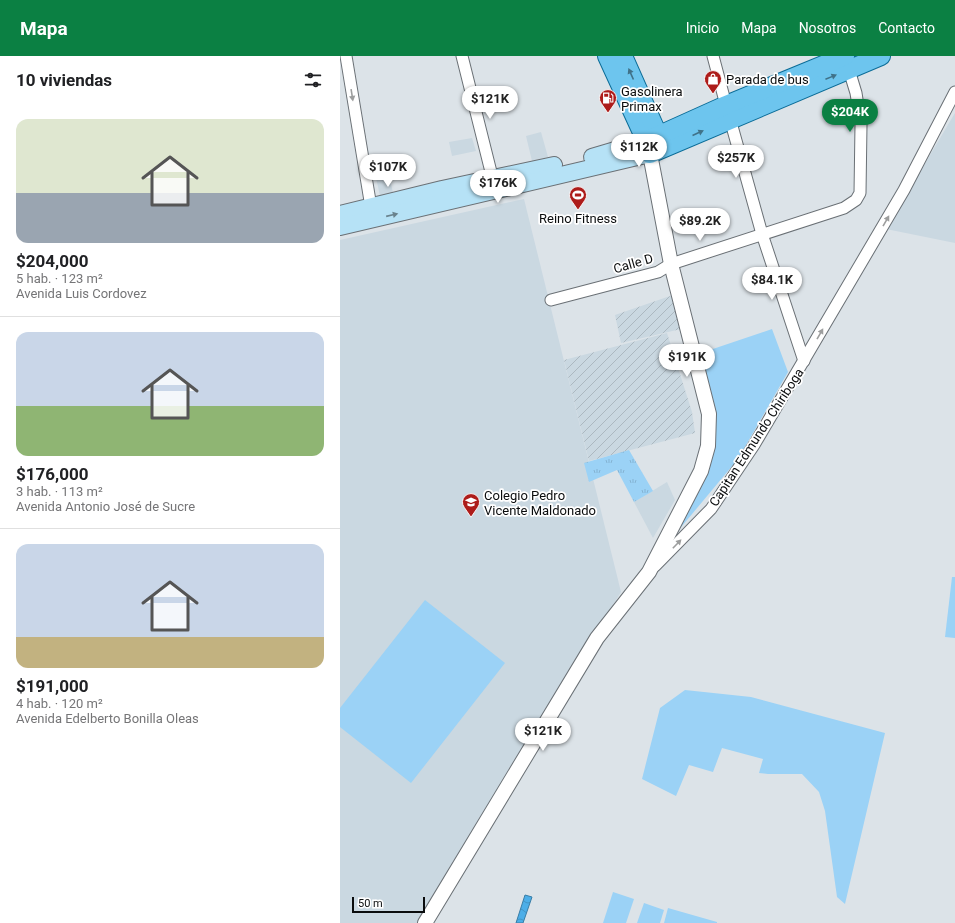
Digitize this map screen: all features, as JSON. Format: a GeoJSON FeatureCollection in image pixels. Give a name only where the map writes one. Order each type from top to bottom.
{"type":"FeatureCollection","features":[{"type":"Feature","properties":{"kind":"main road"},"geometry":{"type":"LineString","coordinates":[[607,56],[655,144]]}},
{"type":"Feature","properties":{"kind":"main road"},"geometry":{"type":"LineString","coordinates":[[623,56],[655,144]]}},
{"type":"Feature","properties":{"kind":"main road"},"geometry":{"type":"LineString","coordinates":[[340,227],[372,213],[494,185],[655,144],[847,63],[881,56]]}},
{"type":"Feature","properties":{"kind":"main road"},"geometry":{"type":"LineString","coordinates":[[340,214],[372,213]]}},
{"type":"Feature","properties":{"kind":"street"},"geometry":{"type":"LineString","coordinates":[[346,56],[372,213]]}},
{"type":"Feature","properties":{"kind":"street"},"geometry":{"type":"LineString","coordinates":[[462,56],[494,185]]}},
{"type":"Feature","properties":{"kind":"street"},"geometry":{"type":"LineString","coordinates":[[713,56],[762,234],[804,361]]}},
{"type":"Feature","properties":{"kind":"street","name":"Calle D"},"geometry":{"type":"LineString","coordinates":[[551,300],[658,272],[671,264],[844,208],[856,200],[860,193],[861,124],[856,93],[847,63]]}},
{"type":"Feature","properties":{"kind":"street","name":"Capitan Edmundo Chiriboga"},"geometry":{"type":"LineString","coordinates":[[425,923],[597,638],[649,572],[711,509],[754,445],[904,190],[955,92]]}},
{"type":"Feature","properties":{"kind":"street"},"geometry":{"type":"LineString","coordinates":[[649,572],[700,471],[708,446],[709,414],[671,264],[654,177],[655,144]]}},
{"type":"Feature","properties":{"kind":"shaded area"},"geometry":{"type":"Polygon","coordinates":[[[955,113],[955,243],[886,229],[955,113]]]}},
{"type":"Feature","properties":{"kind":"shaded area"},"geometry":{"type":"Polygon","coordinates":[[[541,132],[548,157],[532,161],[526,136],[541,132]]]}},
{"type":"Feature","properties":{"kind":"shaded area"},"geometry":{"type":"Polygon","coordinates":[[[472,138],[476,151],[452,156],[449,142],[472,138]]]}},
{"type":"Feature","properties":{"kind":"shaded area"},"geometry":{"type":"Polygon","coordinates":[[[388,170],[393,193],[380,196],[375,173],[388,170]]]}},
{"type":"Feature","properties":{"kind":"shaded area","name":"Colegio Pedro Vicente Maldonado"},"geometry":{"type":"Polygon","coordinates":[[[524,199],[621,592],[418,923],[340,923],[340,240],[524,199]]]}},
{"type":"Feature","properties":{"kind":"shaded area"},"geometry":{"type":"Polygon","coordinates":[[[673,295],[681,329],[621,343],[615,315],[673,295]]]}},
{"type":"Feature","properties":{"kind":"shaded area"},"geometry":{"type":"Polygon","coordinates":[[[667,333],[692,412],[695,433],[589,461],[564,360],[667,333]]]}},
{"type":"Feature","properties":{"kind":"shaded area"},"geometry":{"type":"Polygon","coordinates":[[[667,482],[675,500],[653,538],[634,502],[667,482]]]}},
{"type":"Feature","properties":{"kind":"green space"},"geometry":{"type":"Polygon","coordinates":[[[772,329],[788,372],[738,459],[667,544],[706,476],[698,354],[772,329]]]}},
{"type":"Feature","properties":{"kind":"green space"},"geometry":{"type":"Polygon","coordinates":[[[629,450],[653,491],[634,502],[617,470],[589,482],[584,463],[629,450]]]}},
{"type":"Feature","properties":{"kind":"green space"},"geometry":{"type":"Polygon","coordinates":[[[952,577],[955,577],[955,638],[945,637],[952,577]]]}},
{"type":"Feature","properties":{"kind":"green space"},"geometry":{"type":"Polygon","coordinates":[[[425,600],[505,663],[411,783],[340,727],[340,708],[425,600]]]}},
{"type":"Feature","properties":{"kind":"green space"},"geometry":{"type":"Polygon","coordinates":[[[685,690],[751,697],[885,733],[845,904],[837,897],[825,811],[819,792],[802,774],[759,773],[763,759],[722,748],[713,772],[689,765],[676,796],[642,779],[660,708],[685,690]]]}},
{"type":"Feature","properties":{"kind":"green space"},"geometry":{"type":"Polygon","coordinates":[[[613,892],[634,899],[626,923],[603,923],[613,892]]]}},
{"type":"Feature","properties":{"kind":"green space"},"geometry":{"type":"Polygon","coordinates":[[[644,903],[664,910],[660,923],[637,923],[644,903]]]}},
{"type":"Feature","properties":{"kind":"green space"},"geometry":{"type":"Polygon","coordinates":[[[668,908],[717,922],[717,923],[664,923],[668,908]]]}},
{"type":"Feature","properties":{"kind":"water"},"geometry":{"type":"Polygon","coordinates":[[[525,895],[532,897],[523,923],[516,923],[525,895]]]}},
{"type":"Feature","properties":{"kind":"place","name":"Parada de bus"},"geometry":{"type":"Point","coordinates":[713,94]}},
{"type":"Feature","properties":{"kind":"place","name":"Gasolinera Primax"},"geometry":{"type":"Point","coordinates":[608,113]}},
{"type":"Feature","properties":{"kind":"place","name":"Reino Fitness"},"geometry":{"type":"Point","coordinates":[578,210]}},
{"type":"Feature","properties":{"kind":"place","name":"Colegio Pedro Vicente Maldonado"},"geometry":{"type":"Point","coordinates":[471,517]}}]}
